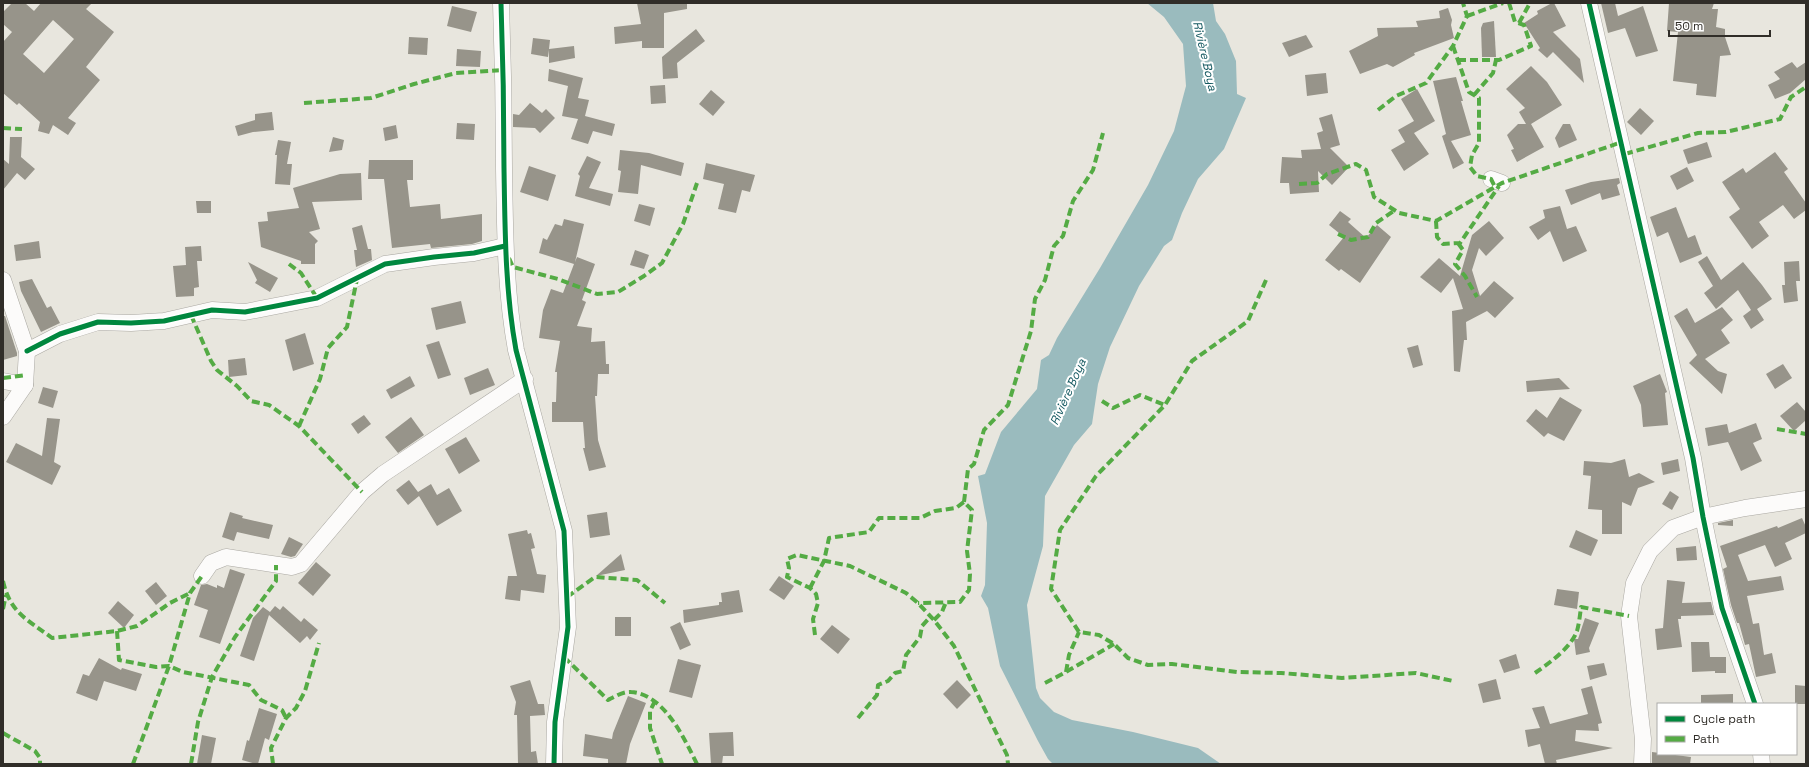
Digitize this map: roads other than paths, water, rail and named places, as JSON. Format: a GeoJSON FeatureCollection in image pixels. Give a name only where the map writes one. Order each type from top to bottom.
{"type":"FeatureCollection","features":[{"type":"Feature","properties":{"kind":"street"},"geometry":{"type":"LineString","coordinates":[[501,3],[504,70],[505,246],[511,321],[516,350],[525,379],[564,531],[568,628],[555,722],[554,764]]}},
{"type":"Feature","properties":{"kind":"street"},"geometry":{"type":"LineString","coordinates":[[1589,3],[1693,458],[1702,517],[1722,608],[1755,703]]}},
{"type":"Feature","properties":{"kind":"street"},"geometry":{"type":"LineString","coordinates":[[27,351],[60,334],[98,322],[131,323],[164,321],[212,310],[244,312],[317,298],[385,264],[474,253],[505,246]]}},
{"type":"Feature","properties":{"kind":"street"},"geometry":{"type":"LineString","coordinates":[[3,280],[27,351],[25,385],[3,417]]}},
{"type":"Feature","properties":{"kind":"street"},"geometry":{"type":"LineString","coordinates":[[202,576],[211,563],[226,558],[292,567],[301,564],[362,492],[383,474],[525,379]]}},
{"type":"Feature","properties":{"kind":"street"},"geometry":{"type":"LineString","coordinates":[[3,381],[25,385]]}},
{"type":"Feature","properties":{"kind":"street"},"geometry":{"type":"LineString","coordinates":[[1642,764],[1643,739],[1630,616],[1634,583],[1650,550],[1673,528],[1702,517],[1745,508],[1806,499]]}},
{"type":"Feature","properties":{"kind":"water","name":"Rivière Boya"},"geometry":{"type":"Polygon","coordinates":[[[1147,3],[1213,3],[1216,21],[1225,34],[1236,61],[1237,94],[1246,98],[1224,149],[1198,179],[1182,213],[1172,240],[1164,246],[1139,286],[1110,347],[1098,384],[1092,424],[1074,445],[1045,496],[1043,546],[1027,605],[1036,688],[1040,698],[1054,712],[1072,720],[1133,732],[1198,748],[1221,764],[1053,764],[1048,759],[1038,741],[1000,666],[988,608],[981,596],[985,585],[987,523],[978,476],[985,474],[1001,432],[1037,389],[1041,360],[1049,355],[1057,338],[1100,268],[1148,185],[1174,131],[1186,86],[1183,44],[1164,17],[1147,3]]]}}]}
